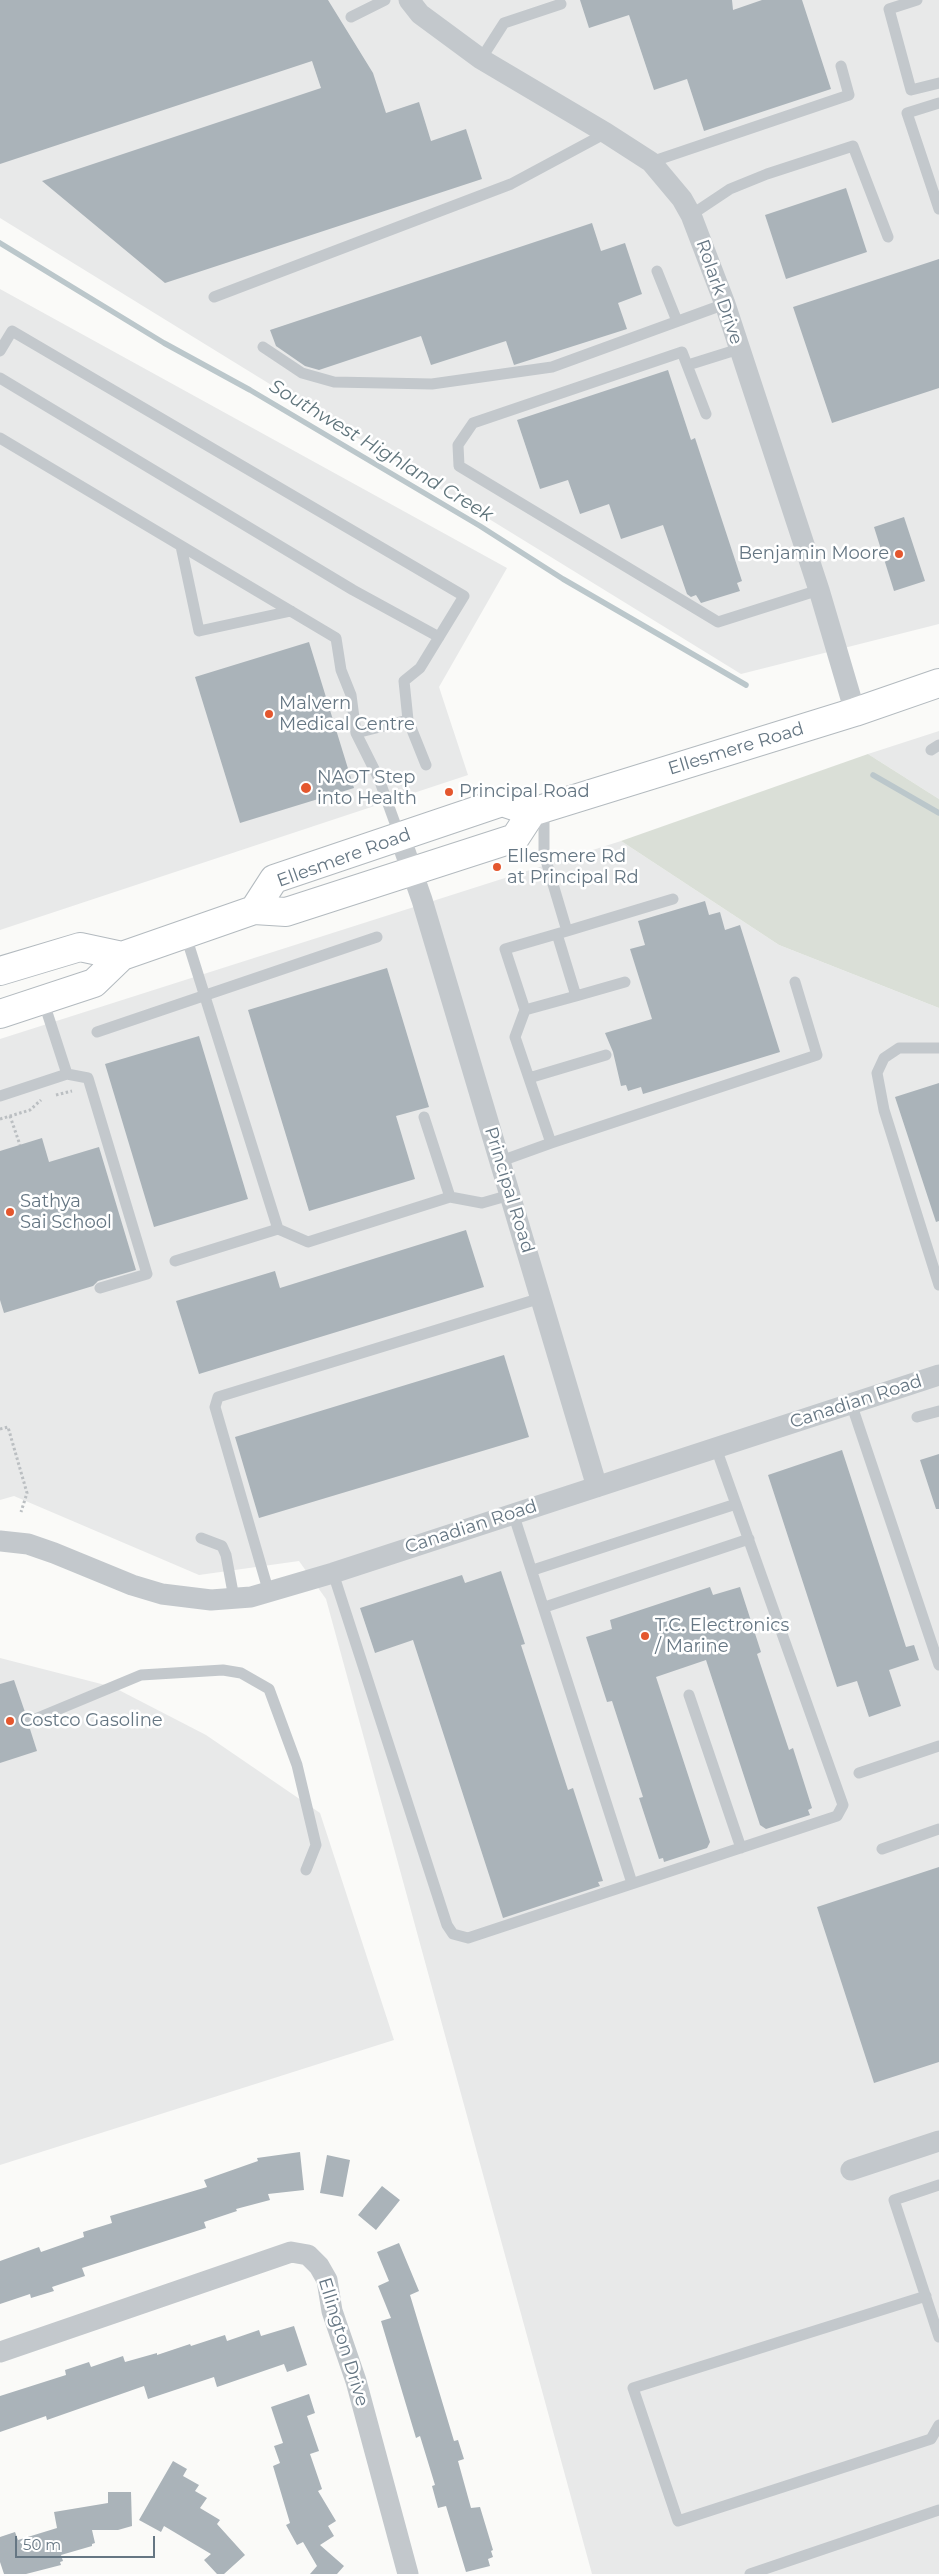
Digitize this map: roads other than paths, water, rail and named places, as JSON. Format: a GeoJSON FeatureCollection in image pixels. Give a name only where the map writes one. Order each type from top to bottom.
{"type":"FeatureCollection","features":[{"type":"Feature","properties":{"kind":"main road","name":"Ellesmere Road"},"geometry":{"type":"LineString","coordinates":[[254,910],[274,879],[502,802],[538,810],[855,712],[939,683]]}},
{"type":"Feature","properties":{"kind":"main road","name":"Ellesmere Road"},"geometry":{"type":"LineString","coordinates":[[0,1014],[94,983],[122,956],[254,910],[286,912],[515,838],[538,810]]}},
{"type":"Feature","properties":{"kind":"main road"},"geometry":{"type":"LineString","coordinates":[[0,971],[80,946],[122,956]]}},
{"type":"Feature","properties":{"kind":"street","name":"Rolark Drive"},"geometry":{"type":"LineString","coordinates":[[409,0],[420,14],[481,59],[606,133],[650,162],[682,199],[692,215],[725,304],[819,590],[855,712]]}},
{"type":"Feature","properties":{"kind":"street","name":"Principal Road"},"geometry":{"type":"LineString","coordinates":[[400,837],[412,870],[501,1161],[597,1487]]}},
{"type":"Feature","properties":{"kind":"street","name":"Canadian Road"},"geometry":{"type":"LineString","coordinates":[[0,1541],[28,1544],[132,1586],[162,1594],[212,1600],[269,1593],[939,1375]]}},
{"type":"Feature","properties":{"kind":"street"},"geometry":{"type":"LineString","coordinates":[[851,2170],[939,2141]]}},
{"type":"Feature","properties":{"kind":"street","name":"Ellington Drive"},"geometry":{"type":"LineString","coordinates":[[0,2352],[291,2252],[308,2255],[319,2266],[327,2280],[332,2311],[356,2381],[404,2572]]}},
{"type":"Feature","properties":{"kind":"lane"},"geometry":{"type":"LineString","coordinates":[[351,17],[385,0]]}},
{"type":"Feature","properties":{"kind":"lane"},"geometry":{"type":"LineString","coordinates":[[917,0],[889,9],[911,90],[939,84]]}},
{"type":"Feature","properties":{"kind":"lane"},"geometry":{"type":"LineString","coordinates":[[481,59],[504,23],[561,4]]}},
{"type":"Feature","properties":{"kind":"lane"},"geometry":{"type":"LineString","coordinates":[[650,162],[849,95],[841,66]]}},
{"type":"Feature","properties":{"kind":"lane"},"geometry":{"type":"LineString","coordinates":[[939,103],[907,113],[939,209]]}},
{"type":"Feature","properties":{"kind":"lane"},"geometry":{"type":"LineString","coordinates":[[214,297],[511,184],[606,133]]}},
{"type":"Feature","properties":{"kind":"lane"},"geometry":{"type":"LineString","coordinates":[[692,215],[730,189],[767,174],[853,146],[888,237]]}},
{"type":"Feature","properties":{"kind":"lane"},"geometry":{"type":"LineString","coordinates":[[657,271],[677,321]]}},
{"type":"Feature","properties":{"kind":"lane"},"geometry":{"type":"LineString","coordinates":[[264,347],[302,373],[334,382],[432,384],[552,366],[725,304]]}},
{"type":"Feature","properties":{"kind":"lane"},"geometry":{"type":"LineString","coordinates":[[0,351],[12,330],[464,596],[420,668],[404,681],[408,720],[426,765]]}},
{"type":"Feature","properties":{"kind":"lane"},"geometry":{"type":"LineString","coordinates":[[688,365],[739,349]]}},
{"type":"Feature","properties":{"kind":"lane"},"geometry":{"type":"LineString","coordinates":[[706,414],[682,352],[473,423],[458,445],[459,466],[718,622],[819,590]]}},
{"type":"Feature","properties":{"kind":"lane"},"geometry":{"type":"LineString","coordinates":[[0,378],[353,590],[439,637]]}},
{"type":"Feature","properties":{"kind":"lane"},"geometry":{"type":"LineString","coordinates":[[0,438],[336,638],[341,670],[351,695],[356,733],[379,779],[400,837]]}},
{"type":"Feature","properties":{"kind":"lane"},"geometry":{"type":"LineString","coordinates":[[181,546],[199,631],[291,611]]}},
{"type":"Feature","properties":{"kind":"lane"},"geometry":{"type":"LineString","coordinates":[[356,733],[408,720]]}},
{"type":"Feature","properties":{"kind":"lane"},"geometry":{"type":"LineString","coordinates":[[538,810],[544,854],[576,996]]}},
{"type":"Feature","properties":{"kind":"lane"},"geometry":{"type":"LineString","coordinates":[[551,1144],[515,1037],[525,1010],[505,949],[673,899]]}},
{"type":"Feature","properties":{"kind":"lane"},"geometry":{"type":"LineString","coordinates":[[185,934],[278,1230]]}},
{"type":"Feature","properties":{"kind":"lane"},"geometry":{"type":"LineString","coordinates":[[97,1032],[377,937]]}},
{"type":"Feature","properties":{"kind":"lane"},"geometry":{"type":"LineString","coordinates":[[525,1010],[625,982]]}},
{"type":"Feature","properties":{"kind":"lane"},"geometry":{"type":"LineString","coordinates":[[501,1161],[817,1055],[795,982]]}},
{"type":"Feature","properties":{"kind":"lane"},"geometry":{"type":"LineString","coordinates":[[42,1000],[67,1074]]}},
{"type":"Feature","properties":{"kind":"lane"},"geometry":{"type":"LineString","coordinates":[[939,1048],[908,1046],[892,1052],[880,1064],[876,1080],[939,1285]]}},
{"type":"Feature","properties":{"kind":"lane"},"geometry":{"type":"LineString","coordinates":[[529,1078],[606,1055]]}},
{"type":"Feature","properties":{"kind":"lane"},"geometry":{"type":"LineString","coordinates":[[0,1096],[67,1074],[88,1078],[147,1274],[100,1288]]}},
{"type":"Feature","properties":{"kind":"lane"},"geometry":{"type":"LineString","coordinates":[[424,1117],[450,1197]]}},
{"type":"Feature","properties":{"kind":"lane"},"geometry":{"type":"LineString","coordinates":[[175,1261],[278,1230],[308,1242],[450,1197],[482,1203],[510,1195]]}},
{"type":"Feature","properties":{"kind":"lane"},"geometry":{"type":"LineString","coordinates":[[269,1593],[215,1408],[218,1397],[541,1298]]}},
{"type":"Feature","properties":{"kind":"lane"},"geometry":{"type":"LineString","coordinates":[[851,1404],[939,1665]]}},
{"type":"Feature","properties":{"kind":"lane"},"geometry":{"type":"LineString","coordinates":[[917,1417],[939,1411]]}},
{"type":"Feature","properties":{"kind":"lane"},"geometry":{"type":"LineString","coordinates":[[333,1573],[446,1925],[453,1934],[468,1938],[837,1816],[842,1805],[716,1448]]}},
{"type":"Feature","properties":{"kind":"lane"},"geometry":{"type":"LineString","coordinates":[[533,1570],[736,1504]]}},
{"type":"Feature","properties":{"kind":"lane"},"geometry":{"type":"LineString","coordinates":[[513,1513],[545,1607],[632,1883]]}},
{"type":"Feature","properties":{"kind":"lane"},"geometry":{"type":"LineString","coordinates":[[201,1538],[222,1546],[226,1555],[234,1598]]}},
{"type":"Feature","properties":{"kind":"lane"},"geometry":{"type":"LineString","coordinates":[[545,1607],[749,1539]]}},
{"type":"Feature","properties":{"kind":"lane"},"geometry":{"type":"LineString","coordinates":[[28,1722],[142,1675],[223,1670],[241,1673],[269,1689],[297,1765],[316,1845],[306,1870]]}},
{"type":"Feature","properties":{"kind":"lane"},"geometry":{"type":"LineString","coordinates":[[689,1695],[741,1848]]}},
{"type":"Feature","properties":{"kind":"lane"},"geometry":{"type":"LineString","coordinates":[[859,1773],[939,1746]]}},
{"type":"Feature","properties":{"kind":"lane"},"geometry":{"type":"LineString","coordinates":[[882,1849],[939,1830]]}},
{"type":"Feature","properties":{"kind":"lane"},"geometry":{"type":"LineString","coordinates":[[939,2185],[894,2200],[939,2337]]}},
{"type":"Feature","properties":{"kind":"lane"},"geometry":{"type":"LineString","coordinates":[[926,2296],[633,2388],[678,2520],[931,2439],[939,2425]]}},
{"type":"Feature","properties":{"kind":"lane"},"geometry":{"type":"LineString","coordinates":[[750,2574],[939,2510]]}},
{"type":"Feature","properties":{"kind":"waterway","name":"Southwest Highland Creek"},"geometry":{"type":"LineString","coordinates":[[0,243],[164,343],[250,390],[480,526],[563,579],[746,685]]}},
{"type":"Feature","properties":{"kind":"waterway","name":"Southwest Highland Creek"},"geometry":{"type":"LineString","coordinates":[[873,775],[939,813]]}},
{"type":"Feature","properties":{"kind":"place","name":"Benjamin Moore"},"geometry":{"type":"Point","coordinates":[899,554]}},
{"type":"Feature","properties":{"kind":"place","name":"Malvern Medical Centre"},"geometry":{"type":"Point","coordinates":[269,714]}},
{"type":"Feature","properties":{"kind":"place","name":"NAOT Step into Health"},"geometry":{"type":"Point","coordinates":[306,788]}},
{"type":"Feature","properties":{"kind":"place","name":"Principal Road"},"geometry":{"type":"Point","coordinates":[449,792]}},
{"type":"Feature","properties":{"kind":"place","name":"Ellesmere Rd at Principal Rd"},"geometry":{"type":"Point","coordinates":[497,867]}},
{"type":"Feature","properties":{"kind":"place","name":"Sathya Sai School"},"geometry":{"type":"Point","coordinates":[10,1212]}},
{"type":"Feature","properties":{"kind":"place","name":"T.C. Electronics / Marine"},"geometry":{"type":"Point","coordinates":[645,1636]}},
{"type":"Feature","properties":{"kind":"place","name":"Costco Gasoline"},"geometry":{"type":"Point","coordinates":[10,1721]}}]}
